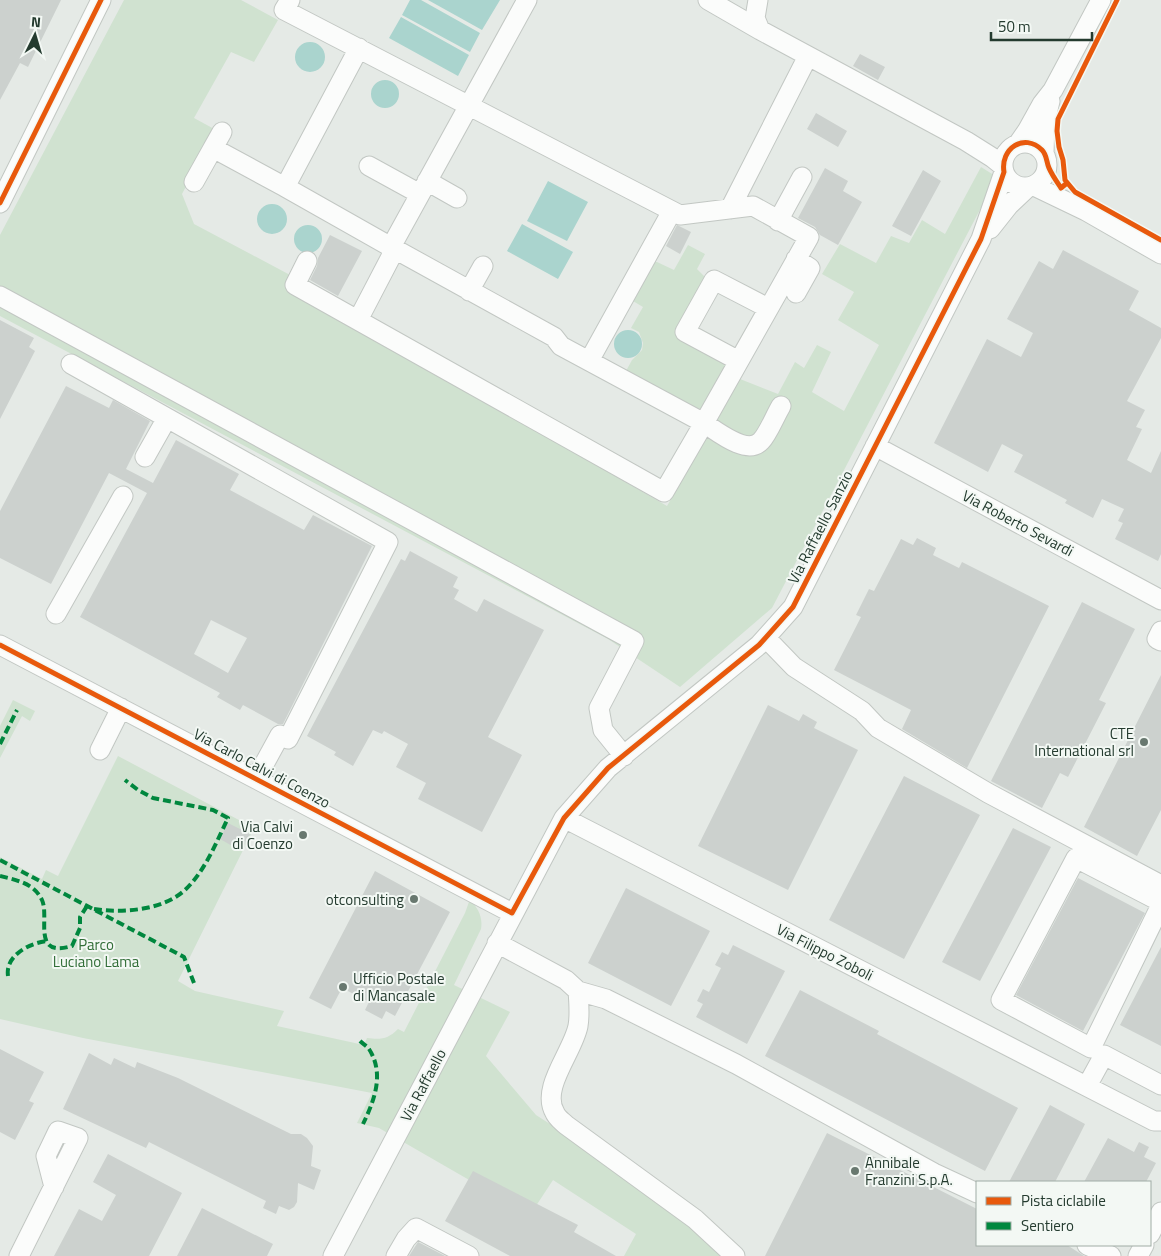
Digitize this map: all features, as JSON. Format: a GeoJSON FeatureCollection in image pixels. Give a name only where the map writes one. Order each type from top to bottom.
{"type":"FeatureCollection","features":[{"type":"Feature","properties":{"kind":"street"},"geometry":{"type":"LineString","coordinates":[[0,202],[101,0]]}},
{"type":"Feature","properties":{"kind":"street"},"geometry":{"type":"LineString","coordinates":[[290,0],[284,10],[680,215],[753,206],[809,237],[664,492],[295,285],[307,261]]}},
{"type":"Feature","properties":{"kind":"street"},"geometry":{"type":"LineString","coordinates":[[358,320],[423,188],[527,0]]}},
{"type":"Feature","properties":{"kind":"street"},"geometry":{"type":"LineString","coordinates":[[708,0],[993,158],[1004,169],[1006,177],[1015,185],[1030,187],[1086,211],[1161,254]]}},
{"type":"Feature","properties":{"kind":"street"},"geometry":{"type":"LineString","coordinates":[[758,0],[756,18],[760,30]]}},
{"type":"Feature","properties":{"kind":"street","name":"Via Raffaello Sanzio"},"geometry":{"type":"LineString","coordinates":[[512,913],[564,818],[608,768],[766,638],[793,607],[981,239],[1004,169],[1005,155],[1027,131],[1042,104],[1053,90],[1101,0]]}},
{"type":"Feature","properties":{"kind":"street"},"geometry":{"type":"LineString","coordinates":[[285,188],[359,48]]}},
{"type":"Feature","properties":{"kind":"street"},"geometry":{"type":"LineString","coordinates":[[730,209],[808,56]]}},
{"type":"Feature","properties":{"kind":"street","name":"Via Raffaello Sanzio"},"geometry":{"type":"LineString","coordinates":[[981,239],[1009,205],[1044,178],[1046,159],[1045,122],[1053,90]]}},
{"type":"Feature","properties":{"kind":"street"},"geometry":{"type":"LineString","coordinates":[[194,182],[218,140],[285,188],[554,337],[562,346],[704,423],[744,447],[754,446],[761,441],[781,406]]}},
{"type":"Feature","properties":{"kind":"street"},"geometry":{"type":"LineString","coordinates":[[966,142],[1015,145],[1023,143],[1034,144],[1046,159],[1061,188],[1086,211]]}},
{"type":"Feature","properties":{"kind":"street"},"geometry":{"type":"LineString","coordinates":[[369,166],[423,188],[457,198]]}},
{"type":"Feature","properties":{"kind":"street"},"geometry":{"type":"LineString","coordinates":[[778,220],[802,177]]}},
{"type":"Feature","properties":{"kind":"street"},"geometry":{"type":"LineString","coordinates":[[589,361],[672,211]]}},
{"type":"Feature","properties":{"kind":"street"},"geometry":{"type":"LineString","coordinates":[[796,259],[810,268],[796,293]]}},
{"type":"Feature","properties":{"kind":"street"},"geometry":{"type":"LineString","coordinates":[[470,290],[483,266]]}},
{"type":"Feature","properties":{"kind":"street"},"geometry":{"type":"LineString","coordinates":[[739,361],[685,332],[714,280],[768,308]]}},
{"type":"Feature","properties":{"kind":"street"},"geometry":{"type":"LineString","coordinates":[[0,296],[634,641],[599,708],[603,730],[624,756]]}},
{"type":"Feature","properties":{"kind":"street"},"geometry":{"type":"LineString","coordinates":[[71,364],[388,542],[288,740],[280,735],[256,779]]}},
{"type":"Feature","properties":{"kind":"street"},"geometry":{"type":"LineString","coordinates":[[145,457],[167,418]]}},
{"type":"Feature","properties":{"kind":"street","name":"Via Roberto Sevardi"},"geometry":{"type":"LineString","coordinates":[[875,446],[1161,600]]}},
{"type":"Feature","properties":{"kind":"street"},"geometry":{"type":"LineString","coordinates":[[56,614],[123,496]]}},
{"type":"Feature","properties":{"kind":"street"},"geometry":{"type":"LineString","coordinates":[[1161,631],[1157,639],[1161,641]]}},
{"type":"Feature","properties":{"kind":"street"},"geometry":{"type":"LineString","coordinates":[[766,638],[794,667],[862,711],[878,728],[1160,895]]}},
{"type":"Feature","properties":{"kind":"street","name":"Via Carlo Calvi di Coenzo"},"geometry":{"type":"LineString","coordinates":[[0,645],[512,913]]}},
{"type":"Feature","properties":{"kind":"street"},"geometry":{"type":"LineString","coordinates":[[100,750],[121,708]]}},
{"type":"Feature","properties":{"kind":"street","name":"Via Filippo Zoboli"},"geometry":{"type":"LineString","coordinates":[[564,818],[1154,1121],[1161,1121]]}},
{"type":"Feature","properties":{"kind":"street"},"geometry":{"type":"LineString","coordinates":[[1076,858],[1160,895],[1091,1048],[1001,1000],[1076,858]]}},
{"type":"Feature","properties":{"kind":"street","name":"Via Raffaello"},"geometry":{"type":"LineString","coordinates":[[333,1256],[512,913]]}},
{"type":"Feature","properties":{"kind":"street"},"geometry":{"type":"LineString","coordinates":[[497,943],[566,980],[578,991],[606,999],[736,1064],[934,1173],[976,1193]]}},
{"type":"Feature","properties":{"kind":"street"},"geometry":{"type":"LineString","coordinates":[[578,991],[578,1028],[552,1088],[550,1100],[555,1114],[566,1125],[694,1219],[735,1256]]}},
{"type":"Feature","properties":{"kind":"street"},"geometry":{"type":"LineString","coordinates":[[1087,1086],[1104,1055],[1161,1085]]}},
{"type":"Feature","properties":{"kind":"street"},"geometry":{"type":"LineString","coordinates":[[19,1256],[54,1187]]}},
{"type":"Feature","properties":{"kind":"street"},"geometry":{"type":"LineString","coordinates":[[1151,1232],[1161,1212]]}},
{"type":"Feature","properties":{"kind":"street"},"geometry":{"type":"LineString","coordinates":[[396,1256],[406,1239],[416,1228],[469,1256]]}},
{"type":"Feature","properties":{"kind":"street"},"geometry":{"type":"LineString","coordinates":[[1089,1246],[1111,1256]]}},
{"type":"Feature","properties":{"kind":"green space"},"geometry":{"type":"Polygon","coordinates":[[[124,0],[241,0],[278,20],[254,62],[231,52],[194,118],[216,130],[182,194],[194,224],[292,276],[287,286],[667,506],[740,379],[778,394],[795,362],[804,368],[817,345],[831,352],[812,392],[844,411],[879,345],[838,320],[854,292],[822,274],[840,244],[876,263],[891,236],[909,243],[922,220],[945,234],[981,167],[997,177],[772,608],[680,687],[608,639],[0,316],[0,235],[124,0]]]}},
{"type":"Feature","properties":{"kind":"green space"},"geometry":{"type":"Polygon","coordinates":[[[688,245],[705,254],[697,269],[707,279],[677,335],[730,362],[706,407],[699,409],[626,371],[632,360],[642,350],[643,343],[639,332],[631,328],[643,307],[633,301],[653,262],[674,270],[688,245]]]}},
{"type":"Feature","properties":{"kind":"green space"},"geometry":{"type":"Polygon","coordinates":[[[13,700],[35,711],[30,721],[22,716],[0,758],[0,726],[13,700]]]}},
{"type":"Feature","properties":{"kind":"green space","name":"Parco Luciano Lama"},"geometry":{"type":"Polygon","coordinates":[[[118,756],[254,828],[178,981],[195,991],[284,1011],[277,1026],[364,1045],[367,1038],[384,1038],[398,1029],[404,1032],[465,913],[470,899],[479,913],[481,929],[454,985],[510,1012],[486,1056],[536,1115],[581,1144],[696,1225],[720,1256],[624,1256],[636,1234],[553,1180],[530,1215],[379,1128],[357,1123],[372,1093],[83,1038],[0,1019],[0,857],[42,879],[46,870],[58,876],[118,756]]]}},
{"type":"Feature","properties":{"kind":"water"},"geometry":{"type":"Polygon","coordinates":[[[410,0],[421,0],[480,33],[470,52],[402,15],[410,0]]]}},
{"type":"Feature","properties":{"kind":"water"},"geometry":{"type":"Polygon","coordinates":[[[428,0],[500,0],[482,30],[428,0]]]}},
{"type":"Feature","properties":{"kind":"water"},"geometry":{"type":"Polygon","coordinates":[[[401,17],[469,55],[458,76],[389,38],[401,17]]]}},
{"type":"Feature","properties":{"kind":"water"},"geometry":{"type":"Polygon","coordinates":[[[310,42],[320,47],[325,57],[320,67],[310,72],[300,67],[295,57],[300,47],[310,42]]]}},
{"type":"Feature","properties":{"kind":"water"},"geometry":{"type":"Polygon","coordinates":[[[385,80],[395,84],[399,94],[395,104],[385,108],[375,104],[371,94],[375,84],[385,80]]]}},
{"type":"Feature","properties":{"kind":"water"},"geometry":{"type":"Polygon","coordinates":[[[548,181],[588,202],[567,241],[527,221],[548,181]]]}},
{"type":"Feature","properties":{"kind":"water"},"geometry":{"type":"Polygon","coordinates":[[[272,204],[283,208],[287,219],[283,230],[272,234],[261,230],[257,219],[261,208],[272,204]]]}},
{"type":"Feature","properties":{"kind":"water"},"geometry":{"type":"Polygon","coordinates":[[[522,224],[573,252],[558,279],[507,251],[522,224]]]}},
{"type":"Feature","properties":{"kind":"water"},"geometry":{"type":"Polygon","coordinates":[[[308,225],[318,229],[322,239],[318,249],[308,253],[298,249],[294,239],[298,229],[308,225]]]}},
{"type":"Feature","properties":{"kind":"water"},"geometry":{"type":"Polygon","coordinates":[[[628,330],[638,334],[642,344],[638,354],[628,358],[618,354],[614,344],[618,334],[628,330]]]}},
{"type":"Feature","properties":{"kind":"building"},"geometry":{"type":"Polygon","coordinates":[[[0,0],[61,0],[28,67],[20,63],[0,100],[0,0]]]}},
{"type":"Feature","properties":{"kind":"building"},"geometry":{"type":"Polygon","coordinates":[[[860,54],[885,67],[878,80],[853,66],[860,54]]]}},
{"type":"Feature","properties":{"kind":"building"},"geometry":{"type":"Polygon","coordinates":[[[816,113],[847,131],[838,147],[807,129],[816,113]]]}},
{"type":"Feature","properties":{"kind":"building"},"geometry":{"type":"Polygon","coordinates":[[[825,168],[848,181],[843,191],[862,202],[838,245],[820,235],[815,227],[798,218],[825,168]]]}},
{"type":"Feature","properties":{"kind":"building"},"geometry":{"type":"Polygon","coordinates":[[[923,170],[941,181],[911,236],[892,226],[923,170]]]}},
{"type":"Feature","properties":{"kind":"building"},"geometry":{"type":"Polygon","coordinates":[[[677,225],[691,232],[680,254],[666,246],[677,225]]]}},
{"type":"Feature","properties":{"kind":"building"},"geometry":{"type":"Polygon","coordinates":[[[330,235],[362,251],[338,296],[310,280],[317,266],[318,258],[330,235]]]}},
{"type":"Feature","properties":{"kind":"building"},"geometry":{"type":"Polygon","coordinates":[[[1063,250],[1139,291],[1129,310],[1161,328],[1161,338],[1127,401],[1145,410],[1136,427],[1142,429],[1127,460],[1151,473],[1161,451],[1161,554],[1158,561],[1115,539],[1123,523],[1118,521],[1124,509],[1102,499],[1093,518],[1065,503],[1067,500],[1014,472],[1023,455],[1002,444],[988,472],[934,443],[987,339],[1021,357],[1033,333],[1007,319],[1039,261],[1053,269],[1063,250]]]}},
{"type":"Feature","properties":{"kind":"building"},"geometry":{"type":"Polygon","coordinates":[[[0,320],[34,338],[29,347],[35,351],[0,419],[0,320]]]}},
{"type":"Feature","properties":{"kind":"building"},"geometry":{"type":"Polygon","coordinates":[[[66,386],[109,408],[113,400],[150,421],[126,469],[153,483],[176,440],[239,474],[230,490],[304,530],[313,515],[372,546],[283,724],[278,724],[243,705],[240,710],[217,697],[220,693],[80,617],[147,493],[109,473],[51,584],[0,558],[0,511],[66,386]],[[211,620],[194,654],[228,673],[247,638],[211,620]]]}},
{"type":"Feature","properties":{"kind":"building"},"geometry":{"type":"Polygon","coordinates":[[[917,538],[936,548],[933,555],[959,568],[962,562],[1049,606],[967,768],[902,729],[911,710],[834,670],[861,617],[856,615],[869,589],[874,591],[901,539],[913,545],[917,538]]]}},
{"type":"Feature","properties":{"kind":"building"},"geometry":{"type":"Polygon","coordinates":[[[410,551],[458,577],[453,587],[459,590],[454,599],[477,612],[484,599],[544,630],[488,737],[522,755],[482,832],[418,799],[426,783],[396,767],[408,744],[384,731],[382,734],[373,730],[353,766],[334,755],[336,752],[307,736],[401,559],[405,561],[410,551]]]}},
{"type":"Feature","properties":{"kind":"building"},"geometry":{"type":"Polygon","coordinates":[[[1082,602],[1135,629],[1099,700],[1106,703],[1068,777],[1060,773],[1042,808],[991,781],[1082,602]]]}},
{"type":"Feature","properties":{"kind":"building","name":"CTE International srl"},"geometry":{"type":"Polygon","coordinates":[[[1161,675],[1161,810],[1137,856],[1084,827],[1161,675]]]}},
{"type":"Feature","properties":{"kind":"building"},"geometry":{"type":"Polygon","coordinates":[[[768,705],[799,721],[803,714],[817,722],[814,728],[858,750],[788,890],[698,846],[768,705]]]}},
{"type":"Feature","properties":{"kind":"building"},"geometry":{"type":"Polygon","coordinates":[[[904,776],[980,815],[904,959],[829,920],[904,776]]]}},
{"type":"Feature","properties":{"kind":"building"},"geometry":{"type":"Polygon","coordinates":[[[228,823],[250,834],[241,851],[220,839],[228,823]]]}},
{"type":"Feature","properties":{"kind":"building"},"geometry":{"type":"Polygon","coordinates":[[[1013,828],[1051,847],[980,981],[942,962],[1013,828]]]}},
{"type":"Feature","properties":{"kind":"building"},"geometry":{"type":"Polygon","coordinates":[[[375,871],[450,912],[395,1016],[386,1011],[382,1019],[365,1010],[369,1002],[342,988],[331,1009],[309,998],[375,871]]]}},
{"type":"Feature","properties":{"kind":"building"},"geometry":{"type":"Polygon","coordinates":[[[1078,878],[1145,913],[1083,1031],[1016,995],[1078,878]]]}},
{"type":"Feature","properties":{"kind":"building"},"geometry":{"type":"Polygon","coordinates":[[[626,888],[710,931],[671,1006],[588,963],[626,888]]]}},
{"type":"Feature","properties":{"kind":"building"},"geometry":{"type":"Polygon","coordinates":[[[733,945],[785,971],[747,1044],[696,1017],[703,1004],[697,1001],[703,989],[709,992],[721,968],[715,965],[722,952],[728,955],[733,945]]]}},
{"type":"Feature","properties":{"kind":"building"},"geometry":{"type":"Polygon","coordinates":[[[1161,947],[1161,1046],[1120,1025],[1161,947]]]}},
{"type":"Feature","properties":{"kind":"building"},"geometry":{"type":"Polygon","coordinates":[[[800,990],[879,1031],[877,1034],[1018,1108],[985,1171],[765,1056],[800,990]]]}},
{"type":"Feature","properties":{"kind":"building"},"geometry":{"type":"Polygon","coordinates":[[[0,1049],[44,1072],[29,1101],[34,1103],[15,1140],[0,1132],[0,1049]]]}},
{"type":"Feature","properties":{"kind":"building"},"geometry":{"type":"Polygon","coordinates":[[[89,1053],[111,1065],[114,1058],[135,1068],[137,1062],[178,1078],[291,1134],[301,1134],[313,1146],[311,1166],[321,1170],[314,1190],[298,1183],[297,1202],[294,1207],[289,1210],[279,1206],[276,1214],[263,1208],[266,1201],[149,1142],[146,1148],[63,1109],[89,1053]]]}},
{"type":"Feature","properties":{"kind":"building"},"geometry":{"type":"Polygon","coordinates":[[[1050,1105],[1085,1124],[1056,1181],[1010,1181],[1050,1105]]]}},
{"type":"Feature","properties":{"kind":"building","name":"Annibale Franzini S.p.A."},"geometry":{"type":"Polygon","coordinates":[[[827,1133],[976,1208],[976,1246],[1069,1246],[1084,1256],[765,1256],[827,1133]]]}},
{"type":"Feature","properties":{"kind":"building"},"geometry":{"type":"Polygon","coordinates":[[[1108,1138],[1134,1152],[1139,1142],[1149,1147],[1144,1157],[1156,1163],[1147,1181],[1085,1181],[1108,1138]]]}},
{"type":"Feature","properties":{"kind":"building"},"geometry":{"type":"Polygon","coordinates":[[[108,1154],[182,1193],[149,1256],[54,1256],[79,1209],[102,1221],[116,1195],[93,1182],[108,1154]]]}},
{"type":"Feature","properties":{"kind":"building"},"geometry":{"type":"Polygon","coordinates":[[[473,1171],[578,1225],[574,1232],[616,1256],[510,1256],[445,1221],[473,1171]]]}},
{"type":"Feature","properties":{"kind":"building"},"geometry":{"type":"Polygon","coordinates":[[[202,1208],[273,1244],[267,1256],[177,1256],[202,1208]]]}},
{"type":"Feature","properties":{"kind":"building"},"geometry":{"type":"Polygon","coordinates":[[[418,1242],[445,1256],[409,1256],[418,1242]]]}},
{"type":"Feature","properties":{"kind":"marked path"},"geometry":{"type":"LineString","coordinates":[[0,744],[17,710]]}},
{"type":"Feature","properties":{"kind":"marked path"},"geometry":{"type":"LineString","coordinates":[[94,909],[117,911],[141,909],[176,897],[192,882],[210,856],[228,818],[213,810],[153,798],[125,780]]}},
{"type":"Feature","properties":{"kind":"marked path"},"geometry":{"type":"LineString","coordinates":[[0,860],[184,957],[194,983]]}},
{"type":"Feature","properties":{"kind":"marked path"},"geometry":{"type":"LineString","coordinates":[[0,876],[24,883],[39,894],[44,908],[45,934],[51,946],[59,948],[72,946],[80,928],[80,917],[87,906]]}},
{"type":"Feature","properties":{"kind":"marked path"},"geometry":{"type":"LineString","coordinates":[[8,976],[10,962],[20,951],[33,944],[47,941]]}},
{"type":"Feature","properties":{"kind":"marked path"},"geometry":{"type":"LineString","coordinates":[[360,1041],[368,1048],[374,1058],[377,1078],[374,1097],[363,1124]]}},
{"type":"Feature","properties":{"kind":"cycle path"},"geometry":{"type":"LineString","coordinates":[[0,203],[101,0]]}},
{"type":"Feature","properties":{"kind":"cycle path"},"geometry":{"type":"LineString","coordinates":[[1117,0],[1058,119],[1057,131],[1065,180],[1075,192],[1161,240]]}},
{"type":"Feature","properties":{"kind":"cycle path"},"geometry":{"type":"LineString","coordinates":[[0,645],[512,913],[564,818],[608,768],[759,645],[793,607],[981,239],[1004,172],[1006,156],[1010,150],[1021,143],[1035,145],[1044,152],[1050,171],[1061,188],[1067,183]]}},
{"type":"Feature","properties":{"kind":"place","name":"CTE International srl"},"geometry":{"type":"Point","coordinates":[1144,742]}},
{"type":"Feature","properties":{"kind":"place","name":"Via Calvi di Coenzo"},"geometry":{"type":"Point","coordinates":[303,835]}},
{"type":"Feature","properties":{"kind":"place","name":"otconsulting"},"geometry":{"type":"Point","coordinates":[414,899]}},
{"type":"Feature","properties":{"kind":"place","name":"Ufficio Postale di Mancasale"},"geometry":{"type":"Point","coordinates":[343,987]}},
{"type":"Feature","properties":{"kind":"place","name":"Annibale Franzini S.p.A."},"geometry":{"type":"Point","coordinates":[855,1171]}}]}
